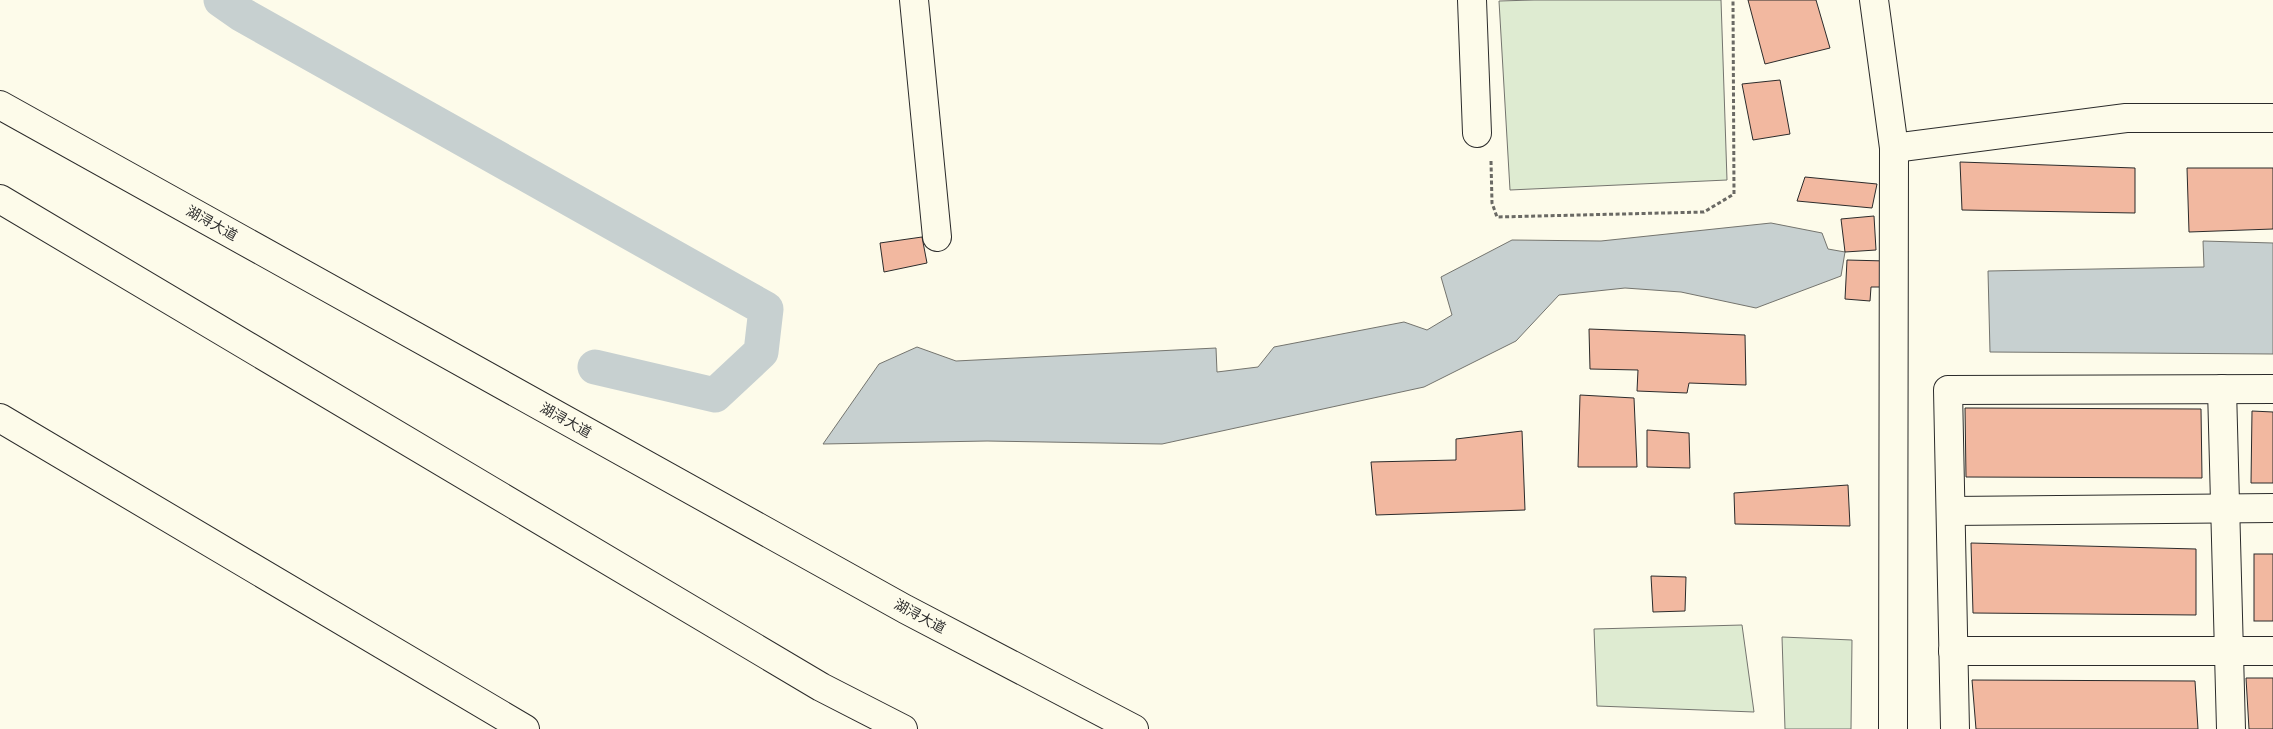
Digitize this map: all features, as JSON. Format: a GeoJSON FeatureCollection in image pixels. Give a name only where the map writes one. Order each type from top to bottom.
{"type":"FeatureCollection","features":[{"type":"Feature","properties":{"kind":"street"},"geometry":{"type":"LineString","coordinates":[[914,0],[938,236]]}},
{"type":"Feature","properties":{"kind":"street"},"geometry":{"type":"LineString","coordinates":[[1472,0],[1484,144]]}},
{"type":"Feature","properties":{"kind":"street"},"geometry":{"type":"LineString","coordinates":[[1874,0],[1894,148],[1893,729]]}},
{"type":"Feature","properties":{"kind":"street","name":"湖浔大道"},"geometry":{"type":"LineString","coordinates":[[0,105],[897,604],[1134,729]]}},
{"type":"Feature","properties":{"kind":"street"},"geometry":{"type":"LineString","coordinates":[[1894,148],[2126,118],[2273,118]]}},
{"type":"Feature","properties":{"kind":"street"},"geometry":{"type":"LineString","coordinates":[[0,198],[821,687],[903,729]]}},
{"type":"Feature","properties":{"kind":"street"},"geometry":{"type":"LineString","coordinates":[[2222,389],[2231,729]]}},
{"type":"Feature","properties":{"kind":"street"},"geometry":{"type":"LineString","coordinates":[[1955,729],[1948,390],[2273,389]]}},
{"type":"Feature","properties":{"kind":"street"},"geometry":{"type":"LineString","coordinates":[[0,418],[525,729]]}},
{"type":"Feature","properties":{"kind":"street"},"geometry":{"type":"LineString","coordinates":[[1950,511],[2273,508]]}},
{"type":"Feature","properties":{"kind":"street"},"geometry":{"type":"LineString","coordinates":[[1953,651],[2273,651]]}},
{"type":"Feature","properties":{"kind":"path"},"geometry":{"type":"LineString","coordinates":[[1484,144],[1492,203],[1497,217],[1704,212],[1734,194],[1734,0]]}},
{"type":"Feature","properties":{"kind":"green space"},"geometry":{"type":"Polygon","coordinates":[[[1721,0],[1727,180],[1510,190],[1499,1],[1721,0]]]}},
{"type":"Feature","properties":{"kind":"green space"},"geometry":{"type":"Polygon","coordinates":[[[1742,625],[1754,712],[1597,706],[1594,629],[1742,625]]]}},
{"type":"Feature","properties":{"kind":"green space"},"geometry":{"type":"Polygon","coordinates":[[[1782,637],[1852,640],[1851,729],[1785,729],[1782,637]]]}},
{"type":"Feature","properties":{"kind":"shaded area"},"geometry":{"type":"Polygon","coordinates":[[[1771,223],[1822,233],[1828,249],[1845,252],[1841,276],[1756,308],[1681,292],[1625,288],[1559,295],[1516,341],[1424,387],[1162,444],[987,441],[823,444],[879,364],[917,347],[956,361],[1216,348],[1217,372],[1258,367],[1274,347],[1404,322],[1427,330],[1452,315],[1441,277],[1512,240],[1601,241],[1771,223]]]}},
{"type":"Feature","properties":{"kind":"shaded area"},"geometry":{"type":"Polygon","coordinates":[[[2203,241],[2273,243],[2273,354],[1990,352],[1988,271],[2204,267],[2203,241]]]}},
{"type":"Feature","properties":{"kind":"building"},"geometry":{"type":"Polygon","coordinates":[[[1748,0],[1816,0],[1830,48],[1765,64],[1748,0]]]}},
{"type":"Feature","properties":{"kind":"building"},"geometry":{"type":"Polygon","coordinates":[[[1780,80],[1790,134],[1753,140],[1742,84],[1780,80]]]}},
{"type":"Feature","properties":{"kind":"building"},"geometry":{"type":"Polygon","coordinates":[[[1960,162],[2135,168],[2135,213],[1962,210],[1960,162]]]}},
{"type":"Feature","properties":{"kind":"building"},"geometry":{"type":"Polygon","coordinates":[[[2187,168],[2273,168],[2273,229],[2189,232],[2187,168]]]}},
{"type":"Feature","properties":{"kind":"building"},"geometry":{"type":"Polygon","coordinates":[[[1805,177],[1877,184],[1872,208],[1797,201],[1805,177]]]}},
{"type":"Feature","properties":{"kind":"building"},"geometry":{"type":"Polygon","coordinates":[[[1874,216],[1876,250],[1845,252],[1841,219],[1874,216]]]}},
{"type":"Feature","properties":{"kind":"building"},"geometry":{"type":"Polygon","coordinates":[[[922,237],[927,263],[884,272],[880,243],[922,237]]]}},
{"type":"Feature","properties":{"kind":"building"},"geometry":{"type":"Polygon","coordinates":[[[1847,260],[1886,261],[1886,287],[1871,287],[1870,301],[1845,299],[1847,260]]]}},
{"type":"Feature","properties":{"kind":"building"},"geometry":{"type":"Polygon","coordinates":[[[1589,329],[1745,335],[1746,385],[1689,383],[1687,393],[1637,391],[1638,370],[1590,369],[1589,329]]]}},
{"type":"Feature","properties":{"kind":"building"},"geometry":{"type":"Polygon","coordinates":[[[1580,395],[1634,398],[1637,467],[1578,467],[1580,395]]]}},
{"type":"Feature","properties":{"kind":"building"},"geometry":{"type":"Polygon","coordinates":[[[1965,408],[2201,409],[2202,478],[1966,477],[1965,408]]]}},
{"type":"Feature","properties":{"kind":"building"},"geometry":{"type":"Polygon","coordinates":[[[2252,411],[2273,412],[2273,483],[2251,483],[2252,411]]]}},
{"type":"Feature","properties":{"kind":"building"},"geometry":{"type":"Polygon","coordinates":[[[1647,430],[1689,433],[1690,468],[1647,467],[1647,430]]]}},
{"type":"Feature","properties":{"kind":"building"},"geometry":{"type":"Polygon","coordinates":[[[1522,431],[1525,510],[1376,515],[1371,462],[1456,460],[1456,439],[1522,431]]]}},
{"type":"Feature","properties":{"kind":"building"},"geometry":{"type":"Polygon","coordinates":[[[1848,485],[1850,526],[1735,524],[1734,493],[1848,485]]]}},
{"type":"Feature","properties":{"kind":"building"},"geometry":{"type":"Polygon","coordinates":[[[1971,543],[2196,549],[2196,615],[1973,613],[1971,543]]]}},
{"type":"Feature","properties":{"kind":"building"},"geometry":{"type":"Polygon","coordinates":[[[2254,554],[2273,554],[2273,621],[2254,621],[2254,554]]]}},
{"type":"Feature","properties":{"kind":"building"},"geometry":{"type":"Polygon","coordinates":[[[1651,576],[1686,577],[1685,611],[1653,612],[1651,576]]]}},
{"type":"Feature","properties":{"kind":"building"},"geometry":{"type":"Polygon","coordinates":[[[2246,678],[2273,678],[2273,729],[2249,729],[2246,678]]]}},
{"type":"Feature","properties":{"kind":"building"},"geometry":{"type":"Polygon","coordinates":[[[1972,680],[2195,681],[2198,729],[1976,729],[1972,680]]]}},
{"type":"Feature","properties":{"kind":"waterway"},"geometry":{"type":"LineString","coordinates":[[221,0],[241,14],[766,309],[761,352],[715,395],[595,367]]}}]}
